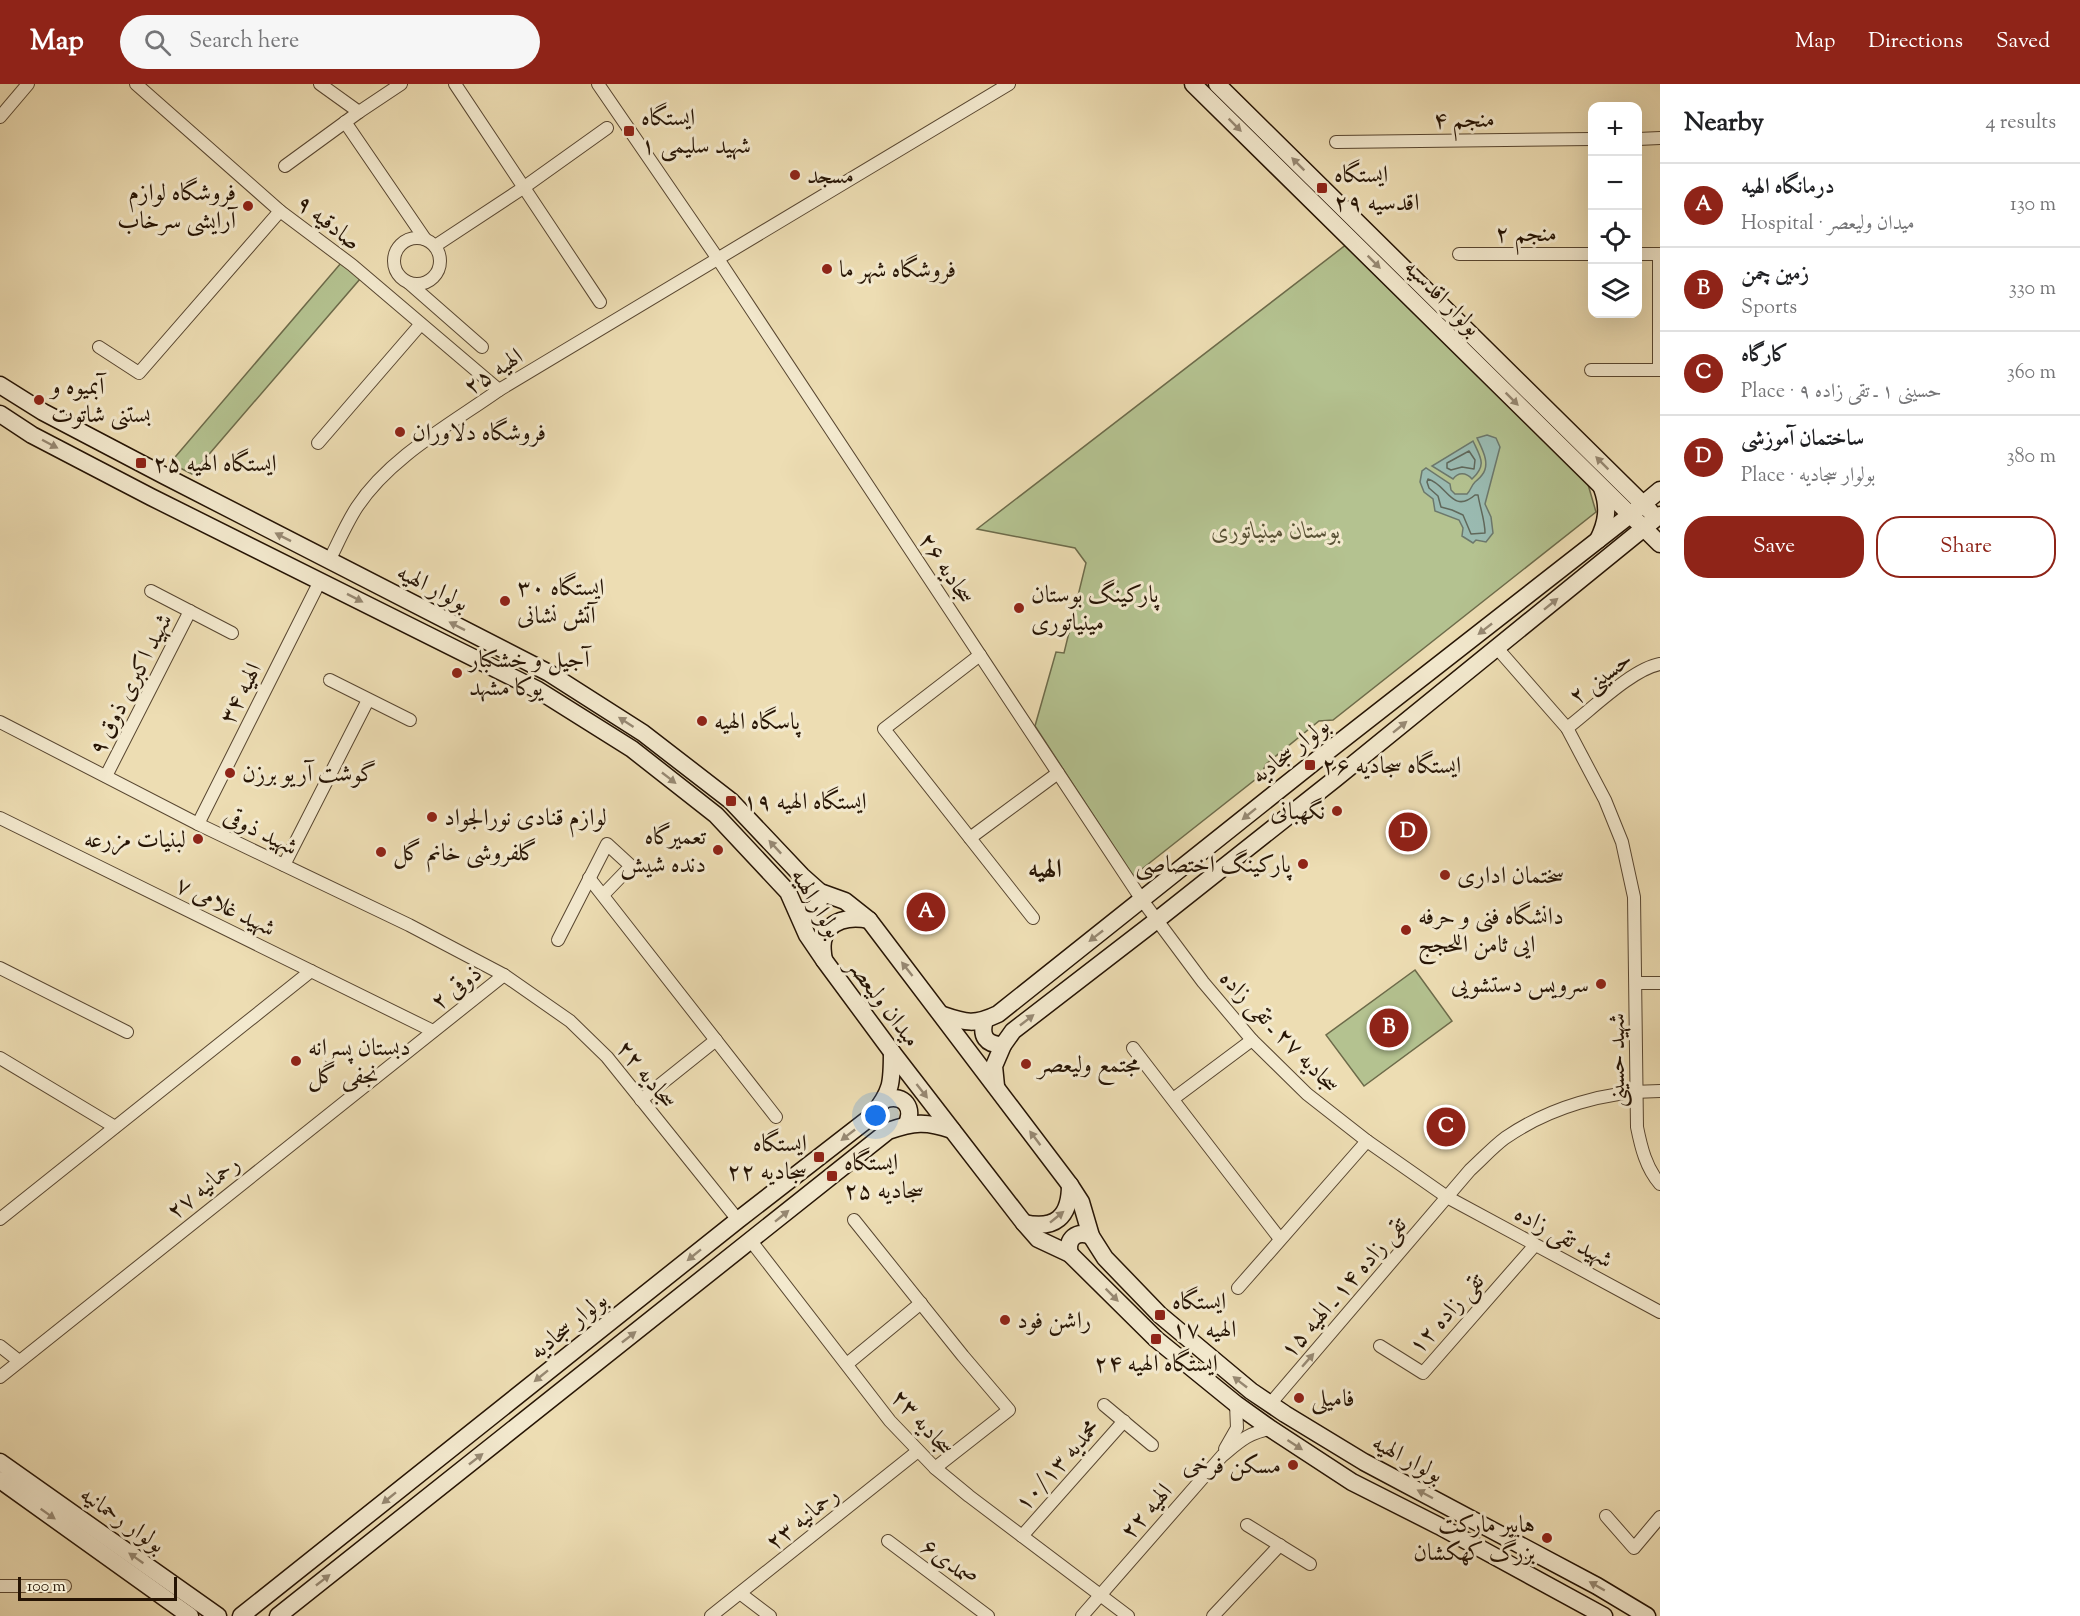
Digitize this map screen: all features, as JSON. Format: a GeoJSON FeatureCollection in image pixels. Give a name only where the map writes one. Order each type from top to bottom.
{"type":"FeatureCollection","features":[{"type":"Feature","properties":{"kind":"main road","name":"بولوار اقدسیه"},"geometry":{"type":"LineString","coordinates":[[1193,84],[1660,544]]}},
{"type":"Feature","properties":{"kind":"main road","name":"بولوار اقدسیه"},"geometry":{"type":"LineString","coordinates":[[1217,84],[1659,518]]}},
{"type":"Feature","properties":{"kind":"main road","name":"بولوار الهیه"},"geometry":{"type":"LineString","coordinates":[[0,385],[43,412],[549,673],[643,733],[731,801],[820,892],[845,901],[869,920]]}},
{"type":"Feature","properties":{"kind":"main road","name":"بولوار الهیه"},"geometry":{"type":"LineString","coordinates":[[0,414],[32,435],[151,497],[538,690],[632,749],[716,815],[788,892],[807,935],[824,960]]}},
{"type":"Feature","properties":{"kind":"main road"},"geometry":{"type":"LineString","coordinates":[[1598,540],[1607,512],[1601,487]]}},
{"type":"Feature","properties":{"kind":"main road","name":"بولوار سجادیه"},"geometry":{"type":"LineString","coordinates":[[985,1020],[998,1014],[1660,490]]}},
{"type":"Feature","properties":{"kind":"main road","name":"بولوار سجادیه"},"geometry":{"type":"LineString","coordinates":[[996,1087],[994,1066],[1003,1045],[1013,1031],[1157,920],[1659,518]]}},
{"type":"Feature","properties":{"kind":"main road"},"geometry":{"type":"LineString","coordinates":[[320,581],[329,561]]}},
{"type":"Feature","properties":{"kind":"main road"},"geometry":{"type":"LineString","coordinates":[[797,910],[806,912],[815,909],[820,901],[820,892]]}},
{"type":"Feature","properties":{"kind":"main road","name":"میدان ولیعصر"},"geometry":{"type":"LineString","coordinates":[[1070,1254],[1038,1239],[1024,1223],[824,960],[823,942],[828,931],[836,923],[846,918],[856,917],[869,920],[1070,1185],[1081,1202],[1091,1236]]}},
{"type":"Feature","properties":{"kind":"main road"},"geometry":{"type":"LineString","coordinates":[[942,1015],[963,1022],[975,1023],[985,1020]]}},
{"type":"Feature","properties":{"kind":"main road"},"geometry":{"type":"LineString","coordinates":[[985,1020],[982,1030],[985,1039],[993,1045],[1003,1045]]}},
{"type":"Feature","properties":{"kind":"main road"},"geometry":{"type":"LineString","coordinates":[[886,1099],[892,1079],[892,1052]]}},
{"type":"Feature","properties":{"kind":"main road"},"geometry":{"type":"LineString","coordinates":[[886,1099],[894,1097],[907,1104],[910,1118],[906,1125]]}},
{"type":"Feature","properties":{"kind":"main road","name":"بولوار سجادیه"},"geometry":{"type":"LineString","coordinates":[[241,1616],[872,1116],[886,1099]]}},
{"type":"Feature","properties":{"kind":"main road","name":"بولوار سجادیه"},"geometry":{"type":"LineString","coordinates":[[278,1616],[888,1131],[920,1123],[933,1124],[952,1130]]}},
{"type":"Feature","properties":{"kind":"main road"},"geometry":{"type":"LineString","coordinates":[[1024,1223],[1045,1225],[1064,1214],[1070,1200],[1070,1185]]}},
{"type":"Feature","properties":{"kind":"main road"},"geometry":{"type":"LineString","coordinates":[[1070,1254],[1068,1247],[1070,1240],[1076,1234],[1084,1233],[1091,1236]]}},
{"type":"Feature","properties":{"kind":"main road","name":"بولوار الهیه"},"geometry":{"type":"LineString","coordinates":[[1091,1236],[1105,1258],[1160,1315],[1218,1365],[1270,1404],[1364,1462],[1597,1586],[1647,1616]]}},
{"type":"Feature","properties":{"kind":"main road","name":"بولوار الهیه"},"geometry":{"type":"LineString","coordinates":[[1070,1254],[1156,1339],[1236,1404],[1271,1429],[1352,1482],[1439,1526],[1604,1616]]}},
{"type":"Feature","properties":{"kind":"main road","name":"بولوار رحمانیه"},"geometry":{"type":"LineString","coordinates":[[0,1462],[218,1616]]}},
{"type":"Feature","properties":{"kind":"main road","name":"بولوار رحمانیه"},"geometry":{"type":"LineString","coordinates":[[0,1480],[190,1616]]}},
{"type":"Feature","properties":{"kind":"street"},"geometry":{"type":"LineString","coordinates":[[0,117],[28,84]]}},
{"type":"Feature","properties":{"kind":"street","name":"صادقیه ۹"},"geometry":{"type":"LineString","coordinates":[[136,84],[280,211],[352,265],[499,390]]}},
{"type":"Feature","properties":{"kind":"street"},"geometry":{"type":"LineString","coordinates":[[320,84],[359,112]]}},
{"type":"Feature","properties":{"kind":"street"},"geometry":{"type":"LineString","coordinates":[[285,166],[401,84]]}},
{"type":"Feature","properties":{"kind":"street"},"geometry":{"type":"LineString","coordinates":[[455,84],[600,302]]}},
{"type":"Feature","properties":{"kind":"street","name":"سجادیه ۲۶"},"geometry":{"type":"LineString","coordinates":[[598,84],[718,259],[1142,900]]}},
{"type":"Feature","properties":{"kind":"street","name":"الهیه ۲۵"},"geometry":{"type":"LineString","coordinates":[[329,561],[358,507],[395,464],[499,390],[1009,84]]}},
{"type":"Feature","properties":{"kind":"street"},"geometry":{"type":"LineString","coordinates":[[345,122],[440,257],[439,269],[432,279],[421,284],[409,283]]}},
{"type":"Feature","properties":{"kind":"street"},"geometry":{"type":"LineString","coordinates":[[482,347],[399,276],[394,265],[395,253],[402,243],[413,238],[430,243],[523,188],[607,128]]}},
{"type":"Feature","properties":{"kind":"street"},"geometry":{"type":"LineString","coordinates":[[1642,138],[1660,138]]}},
{"type":"Feature","properties":{"kind":"street","name":"منجم ۴"},"geometry":{"type":"LineString","coordinates":[[1336,142],[1588,139]]}},
{"type":"Feature","properties":{"kind":"street"},"geometry":{"type":"LineString","coordinates":[[99,347],[139,373],[280,211]]}},
{"type":"Feature","properties":{"kind":"street","name":"منجم ۲"},"geometry":{"type":"LineString","coordinates":[[1459,254],[1588,254]]}},
{"type":"Feature","properties":{"kind":"street"},"geometry":{"type":"LineString","coordinates":[[1591,370],[1660,370],[1659,254],[1642,254]]}},
{"type":"Feature","properties":{"kind":"street"},"geometry":{"type":"LineString","coordinates":[[318,443],[420,325]]}},
{"type":"Feature","properties":{"kind":"street","name":"الهیه ۳۴"},"geometry":{"type":"LineString","coordinates":[[198,824],[320,581]]}},
{"type":"Feature","properties":{"kind":"street"},"geometry":{"type":"LineString","coordinates":[[151,591],[232,633]]}},
{"type":"Feature","properties":{"kind":"street","name":"شهید اکبری ذوق ۹"},"geometry":{"type":"LineString","coordinates":[[106,776],[190,611]]}},
{"type":"Feature","properties":{"kind":"street","name":"شهید حسینی"},"geometry":{"type":"LineString","coordinates":[[1497,648],[1567,728],[1605,800],[1622,842],[1634,897],[1637,1127],[1642,1150],[1652,1174],[1660,1184]]}},
{"type":"Feature","properties":{"kind":"street"},"geometry":{"type":"LineString","coordinates":[[980,655],[884,729],[1033,918]]}},
{"type":"Feature","properties":{"kind":"street","name":"حسینی ۲"},"geometry":{"type":"LineString","coordinates":[[1567,728],[1635,675],[1649,666],[1660,664]]}},
{"type":"Feature","properties":{"kind":"street"},"geometry":{"type":"LineString","coordinates":[[330,680],[410,720]]}},
{"type":"Feature","properties":{"kind":"street"},"geometry":{"type":"LineString","coordinates":[[284,865],[368,700]]}},
{"type":"Feature","properties":{"kind":"street","name":"شهید ذوقی"},"geometry":{"type":"LineString","coordinates":[[0,723],[198,824],[409,925],[504,975]]}},
{"type":"Feature","properties":{"kind":"street"},"geometry":{"type":"LineString","coordinates":[[970,838],[1058,773]]}},
{"type":"Feature","properties":{"kind":"street","name":"شهید غلامی ۷"},"geometry":{"type":"LineString","coordinates":[[0,818],[433,1031]]}},
{"type":"Feature","properties":{"kind":"street"},"geometry":{"type":"LineString","coordinates":[[558,940],[607,844],[631,866],[603,895]]}},
{"type":"Feature","properties":{"kind":"street"},"geometry":{"type":"LineString","coordinates":[[589,878],[776,1117]]}},
{"type":"Feature","properties":{"kind":"street","name":"سجادیه ۲۷ ـ تقی زاده"},"geometry":{"type":"LineString","coordinates":[[1142,900],[1203,982],[1252,1040],[1307,1094],[1367,1141],[1447,1197]]}},
{"type":"Feature","properties":{"kind":"street"},"geometry":{"type":"LineString","coordinates":[[0,968],[127,1032]]}},
{"type":"Feature","properties":{"kind":"street"},"geometry":{"type":"LineString","coordinates":[[0,1219],[311,971]]}},
{"type":"Feature","properties":{"kind":"street","name":"ذوقی ۲"},"geometry":{"type":"LineString","coordinates":[[433,1031],[504,975]]}},
{"type":"Feature","properties":{"kind":"street","name":"سجادیه ۲۲"},"geometry":{"type":"LineString","coordinates":[[504,975],[570,1021],[607,1057],[738,1220]]}},
{"type":"Feature","properties":{"kind":"street"},"geometry":{"type":"LineString","coordinates":[[1636,983],[1660,983]]}},
{"type":"Feature","properties":{"kind":"street","name":"رحمانیه ۲۷"},"geometry":{"type":"LineString","coordinates":[[0,1377],[433,1031]]}},
{"type":"Feature","properties":{"kind":"street"},"geometry":{"type":"LineString","coordinates":[[641,1100],[716,1040]]}},
{"type":"Feature","properties":{"kind":"street"},"geometry":{"type":"LineString","coordinates":[[1173,1099],[1252,1040]]}},
{"type":"Feature","properties":{"kind":"street"},"geometry":{"type":"LineString","coordinates":[[1133,1048],[1280,1239]]}},
{"type":"Feature","properties":{"kind":"street"},"geometry":{"type":"LineString","coordinates":[[0,1058],[115,1127]]}},
{"type":"Feature","properties":{"kind":"street","name":"تقی زاده ۱۴ ـ الهیه ۱۵"},"geometry":{"type":"LineString","coordinates":[[1270,1404],[1470,1170],[1504,1139],[1540,1117],[1590,1100],[1637,1091],[1660,1091]]}},
{"type":"Feature","properties":{"kind":"street"},"geometry":{"type":"LineString","coordinates":[[1238,1288],[1367,1141]]}},
{"type":"Feature","properties":{"kind":"street","name":"شهید تقی زاده"},"geometry":{"type":"LineString","coordinates":[[1447,1197],[1660,1312]]}},
{"type":"Feature","properties":{"kind":"street"},"geometry":{"type":"LineString","coordinates":[[854,1220],[1009,1410],[934,1468]]}},
{"type":"Feature","properties":{"kind":"street","name":"سجادیه ۲۳"},"geometry":{"type":"LineString","coordinates":[[751,1241],[890,1421],[934,1468],[1128,1616]]}},
{"type":"Feature","properties":{"kind":"street","name":"تقی زاده ۱۲"},"geometry":{"type":"LineString","coordinates":[[1380,1346],[1423,1373],[1535,1245]]}},
{"type":"Feature","properties":{"kind":"street"},"geometry":{"type":"LineString","coordinates":[[847,1364],[921,1303]]}},
{"type":"Feature","properties":{"kind":"street"},"geometry":{"type":"LineString","coordinates":[[0,1346],[19,1361]]}},
{"type":"Feature","properties":{"kind":"street"},"geometry":{"type":"LineString","coordinates":[[1222,1456],[1238,1428],[1236,1404]]}},
{"type":"Feature","properties":{"kind":"street"},"geometry":{"type":"LineString","coordinates":[[1104,1405],[1152,1445]]}},
{"type":"Feature","properties":{"kind":"street","name":"محمدیه ۱۰/۱۳"},"geometry":{"type":"LineString","coordinates":[[1022,1536],[1124,1421]]}},
{"type":"Feature","properties":{"kind":"street"},"geometry":{"type":"LineString","coordinates":[[1222,1456],[1247,1436],[1257,1431],[1271,1429]]}},
{"type":"Feature","properties":{"kind":"street","name":"رحمانیه ۲۳"},"geometry":{"type":"LineString","coordinates":[[711,1616],[918,1451]]}},
{"type":"Feature","properties":{"kind":"street","name":"الهیه ۲۲"},"geometry":{"type":"LineString","coordinates":[[1082,1616],[1222,1456]]}},
{"type":"Feature","properties":{"kind":"street"},"geometry":{"type":"LineString","coordinates":[[1606,1516],[1634,1548],[1660,1517]]}},
{"type":"Feature","properties":{"kind":"street"},"geometry":{"type":"LineString","coordinates":[[1247,1525],[1310,1564]]}},
{"type":"Feature","properties":{"kind":"street","name":"صمدی۶"},"geometry":{"type":"LineString","coordinates":[[888,1541],[988,1616]]}},
{"type":"Feature","properties":{"kind":"street"},"geometry":{"type":"LineString","coordinates":[[1213,1616],[1280,1545]]}},
{"type":"Feature","properties":{"kind":"street"},"geometry":{"type":"LineString","coordinates":[[0,1586],[65,1587]]}},
{"type":"Feature","properties":{"kind":"street"},"geometry":{"type":"LineString","coordinates":[[741,1594],[770,1616]]}},
{"type":"Feature","properties":{"kind":"green space","name":"بوستان مینیاتوری"},"geometry":{"type":"Polygon","coordinates":[[[1347,244],[1585,474],[1596,512],[1333,720],[1319,721],[1266,764],[1261,775],[1133,876],[1035,726],[1056,652],[1064,653],[1086,563],[1075,548],[977,529],[1347,244]]]}},
{"type":"Feature","properties":{"kind":"green space"},"geometry":{"type":"Polygon","coordinates":[[[341,263],[360,279],[192,474],[170,463],[341,263]]]}},
{"type":"Feature","properties":{"kind":"green space"},"geometry":{"type":"Polygon","coordinates":[[[1415,970],[1452,1021],[1364,1086],[1326,1035],[1415,970]]]}},
{"type":"Feature","properties":{"kind":"water"},"geometry":{"type":"Polygon","coordinates":[[[1487,435],[1496,438],[1500,447],[1485,504],[1491,517],[1493,533],[1486,542],[1476,540],[1473,543],[1462,536],[1463,528],[1459,520],[1435,511],[1433,499],[1424,492],[1420,482],[1422,471],[1426,468],[1450,484],[1455,494],[1467,494],[1485,471],[1485,456],[1477,438],[1487,435]]]}},
{"type":"Feature","properties":{"kind":"water"},"geometry":{"type":"Polygon","coordinates":[[[1473,441],[1481,465],[1480,470],[1472,479],[1462,474],[1453,479],[1432,466],[1473,441]]]}},
{"type":"Feature","properties":{"kind":"place","name":"ایستگاه شهید سلیمی ۱"},"geometry":{"type":"Point","coordinates":[629,131]}},
{"type":"Feature","properties":{"kind":"place","name":"مسجد"},"geometry":{"type":"Point","coordinates":[795,175]}},
{"type":"Feature","properties":{"kind":"place","name":"ایستگاه اقدسیه ۲۹"},"geometry":{"type":"Point","coordinates":[1322,188]}},
{"type":"Feature","properties":{"kind":"place","name":"فروشگاه لوازم آرایشی سرخاب"},"geometry":{"type":"Point","coordinates":[248,206]}},
{"type":"Feature","properties":{"kind":"place","name":"فروشگاه شهر ما"},"geometry":{"type":"Point","coordinates":[827,269]}},
{"type":"Feature","properties":{"kind":"place","name":"آبمیوه و بستنی شاتوت"},"geometry":{"type":"Point","coordinates":[39,400]}},
{"type":"Feature","properties":{"kind":"place","name":"فروشگاه دلاوران"},"geometry":{"type":"Point","coordinates":[400,432]}},
{"type":"Feature","properties":{"kind":"place","name":"ایستگاه الهیه ۲۵"},"geometry":{"type":"Point","coordinates":[141,463]}},
{"type":"Feature","properties":{"kind":"place","name":"ایستگاه ۳۰ آتش نشانی"},"geometry":{"type":"Point","coordinates":[505,601]}},
{"type":"Feature","properties":{"kind":"place","name":"پارکینگ بوستان مینیاتوری"},"geometry":{"type":"Point","coordinates":[1019,608]}},
{"type":"Feature","properties":{"kind":"place","name":"آجیل و خشکبار یوکا مشهد"},"geometry":{"type":"Point","coordinates":[457,673]}},
{"type":"Feature","properties":{"kind":"place","name":"پاسگاه الهیه"},"geometry":{"type":"Point","coordinates":[702,721]}},
{"type":"Feature","properties":{"kind":"place","name":"ایستگاه سجادیه ۲۶"},"geometry":{"type":"Point","coordinates":[1310,765]}},
{"type":"Feature","properties":{"kind":"place","name":"گوشت آریو برزن"},"geometry":{"type":"Point","coordinates":[230,773]}},
{"type":"Feature","properties":{"kind":"place","name":"ایستگاه الهیه ۱۹"},"geometry":{"type":"Point","coordinates":[731,801]}},
{"type":"Feature","properties":{"kind":"place","name":"نگهبانی"},"geometry":{"type":"Point","coordinates":[1337,811]}},
{"type":"Feature","properties":{"kind":"place","name":"لوازم قنادی نورالجواد"},"geometry":{"type":"Point","coordinates":[432,817]}},
{"type":"Feature","properties":{"kind":"place","name":"ساختمان آموزشی"},"geometry":{"type":"Point","coordinates":[1408,832]}},
{"type":"Feature","properties":{"kind":"place","name":"لبنیات مزرعه"},"geometry":{"type":"Point","coordinates":[198,839]}},
{"type":"Feature","properties":{"kind":"place","name":"تعمیرگاه دنده شیش"},"geometry":{"type":"Point","coordinates":[718,850]}},
{"type":"Feature","properties":{"kind":"place","name":"گلفروشی خانم گل"},"geometry":{"type":"Point","coordinates":[381,852]}},
{"type":"Feature","properties":{"kind":"place","name":"پارکینگ اختصاصی"},"geometry":{"type":"Point","coordinates":[1303,864]}},
{"type":"Feature","properties":{"kind":"place","name":"سختمان اداری"},"geometry":{"type":"Point","coordinates":[1445,875]}},
{"type":"Feature","properties":{"kind":"place","name":"درمانگاه الهیه"},"geometry":{"type":"Point","coordinates":[926,912]}},
{"type":"Feature","properties":{"kind":"place","name":"دانشگاه فنی و حرفه ایی ثامن اللحجج"},"geometry":{"type":"Point","coordinates":[1406,930]}},
{"type":"Feature","properties":{"kind":"place","name":"سرویس دستشویی"},"geometry":{"type":"Point","coordinates":[1601,984]}},
{"type":"Feature","properties":{"kind":"place","name":"زمین چمن"},"geometry":{"type":"Point","coordinates":[1389,1028]}},
{"type":"Feature","properties":{"kind":"place","name":"دبستان پسرانه نجفی گل"},"geometry":{"type":"Point","coordinates":[296,1061]}},
{"type":"Feature","properties":{"kind":"place","name":"مجتمع ولیعصر"},"geometry":{"type":"Point","coordinates":[1026,1064]}},
{"type":"Feature","properties":{"kind":"place","name":"کارگاه"},"geometry":{"type":"Point","coordinates":[1446,1127]}},
{"type":"Feature","properties":{"kind":"place","name":"ایستگاه سجادیه ۲۲"},"geometry":{"type":"Point","coordinates":[819,1157]}},
{"type":"Feature","properties":{"kind":"place","name":"ایستگاه سجادیه ۲۵"},"geometry":{"type":"Point","coordinates":[832,1176]}},
{"type":"Feature","properties":{"kind":"place","name":"ایستگاه الهیه ۱۷"},"geometry":{"type":"Point","coordinates":[1160,1315]}},
{"type":"Feature","properties":{"kind":"place","name":"راشن فود"},"geometry":{"type":"Point","coordinates":[1005,1320]}},
{"type":"Feature","properties":{"kind":"place","name":"ایستگاه الهیه ۲۴"},"geometry":{"type":"Point","coordinates":[1156,1339]}},
{"type":"Feature","properties":{"kind":"place","name":"فامیلی"},"geometry":{"type":"Point","coordinates":[1299,1398]}},
{"type":"Feature","properties":{"kind":"place","name":"مسکن فرخی"},"geometry":{"type":"Point","coordinates":[1293,1465]}},
{"type":"Feature","properties":{"kind":"place","name":"هایپر مارکت بزرگ کهکشان"},"geometry":{"type":"Point","coordinates":[1547,1538]}},
{"type":"Feature","properties":{"kind":"district","name":"الهیه"},"geometry":{"type":"Point","coordinates":[1045,868]}}]}
